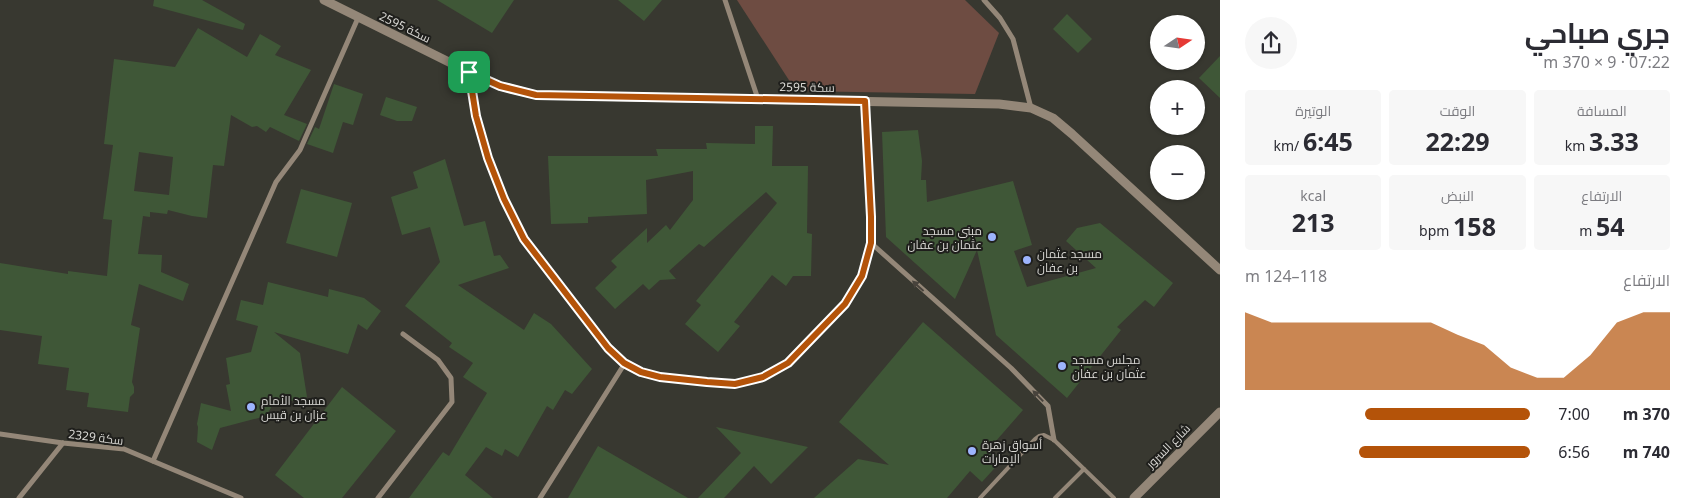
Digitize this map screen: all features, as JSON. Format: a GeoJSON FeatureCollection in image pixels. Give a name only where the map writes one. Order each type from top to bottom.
{"type":"FeatureCollection","features":[{"type":"Feature","properties":{"kind":"street","name":"سكة 2595"},"geometry":{"type":"LineString","coordinates":[[324,0],[500,86],[536,95],[999,104],[1031,108],[1053,118],[1072,134],[1220,270]]}},
{"type":"Feature","properties":{"kind":"street"},"geometry":{"type":"LineString","coordinates":[[725,0],[758,99]]}},
{"type":"Feature","properties":{"kind":"street"},"geometry":{"type":"LineString","coordinates":[[984,0],[1000,18],[1013,39],[1031,108]]}},
{"type":"Feature","properties":{"kind":"street"},"geometry":{"type":"LineString","coordinates":[[153,461],[276,182],[300,150],[358,18]]}},
{"type":"Feature","properties":{"kind":"street"},"geometry":{"type":"LineString","coordinates":[[469,72],[476,116],[488,158],[504,199],[524,239],[608,348],[624,363],[641,372],[660,377],[707,382],[735,384],[763,377],[788,363],[845,304],[862,276],[871,243],[865,101]]}},
{"type":"Feature","properties":{"kind":"street"},"geometry":{"type":"LineString","coordinates":[[871,243],[1011,368],[1048,406],[1054,440]]}},
{"type":"Feature","properties":{"kind":"street"},"geometry":{"type":"LineString","coordinates":[[378,498],[452,402],[451,378],[438,360],[404,334]]}},
{"type":"Feature","properties":{"kind":"street"},"geometry":{"type":"LineString","coordinates":[[540,498],[624,363]]}},
{"type":"Feature","properties":{"kind":"street","name":"شارع السرور"},"geometry":{"type":"LineString","coordinates":[[1134,498],[1220,412]]}},
{"type":"Feature","properties":{"kind":"street","name":"سكة 2329"},"geometry":{"type":"LineString","coordinates":[[0,434],[124,449],[241,498]]}},
{"type":"Feature","properties":{"kind":"street"},"geometry":{"type":"LineString","coordinates":[[19,498],[63,443]]}},
{"type":"Feature","properties":{"kind":"lane"},"geometry":{"type":"LineString","coordinates":[[980,498],[1039,436],[1044,434],[1054,440],[1114,498]]}},
{"type":"Feature","properties":{"kind":"lane"},"geometry":{"type":"LineString","coordinates":[[1055,498],[1084,469]]}},
{"type":"Feature","properties":{"kind":"shaded area"},"geometry":{"type":"Polygon","coordinates":[[[737,0],[965,0],[999,33],[975,94],[796,91],[737,0]]]}},
{"type":"Feature","properties":{"kind":"building"},"geometry":{"type":"Polygon","coordinates":[[[154,0],[202,0],[245,24],[243,30],[153,6],[154,0]]]}},
{"type":"Feature","properties":{"kind":"building"},"geometry":{"type":"Polygon","coordinates":[[[437,0],[514,0],[492,33],[437,0]]]}},
{"type":"Feature","properties":{"kind":"building"},"geometry":{"type":"Polygon","coordinates":[[[618,0],[662,0],[644,21],[618,0]]]}},
{"type":"Feature","properties":{"kind":"building"},"geometry":{"type":"Polygon","coordinates":[[[1067,14],[1092,39],[1078,53],[1053,29],[1067,14]]]}},
{"type":"Feature","properties":{"kind":"building"},"geometry":{"type":"Polygon","coordinates":[[[198,28],[247,57],[260,34],[281,46],[275,55],[311,70],[284,115],[307,124],[299,141],[270,127],[266,132],[257,126],[252,127],[231,115],[224,166],[213,165],[207,218],[168,210],[167,214],[150,212],[150,217],[143,216],[138,254],[162,255],[161,272],[189,284],[183,301],[139,284],[131,325],[140,328],[132,382],[134,393],[130,397],[128,412],[87,407],[89,393],[66,390],[69,368],[38,364],[42,336],[0,330],[0,263],[68,274],[68,271],[107,276],[112,220],[103,219],[113,145],[104,144],[114,59],[175,67],[198,28]],[[139,152],[134,191],[169,195],[173,157],[139,152]]]}},
{"type":"Feature","properties":{"kind":"building"},"geometry":{"type":"Polygon","coordinates":[[[1220,56],[1220,98],[1205,84],[1205,80],[1199,78],[1220,56]]]}},
{"type":"Feature","properties":{"kind":"building"},"geometry":{"type":"Polygon","coordinates":[[[334,84],[363,94],[353,125],[343,122],[333,153],[307,144],[315,127],[319,129],[334,84]]]}},
{"type":"Feature","properties":{"kind":"building"},"geometry":{"type":"Polygon","coordinates":[[[386,97],[417,107],[412,121],[397,121],[380,115],[386,97]]]}},
{"type":"Feature","properties":{"kind":"building"},"geometry":{"type":"Polygon","coordinates":[[[755,126],[773,126],[772,166],[808,166],[807,233],[812,234],[811,276],[793,276],[786,286],[772,275],[734,322],[740,326],[718,352],[685,324],[701,305],[696,301],[777,203],[766,192],[704,247],[699,244],[669,271],[676,279],[660,280],[649,290],[643,284],[615,309],[595,288],[617,267],[611,261],[647,228],[647,243],[666,225],[670,230],[693,200],[693,171],[646,180],[647,214],[588,217],[588,223],[551,224],[548,156],[658,156],[656,149],[707,149],[706,143],[755,144],[755,126]]]}},
{"type":"Feature","properties":{"kind":"building","name":"مسجد عثمان بن عفان"},"geometry":{"type":"Polygon","coordinates":[[[918,130],[922,161],[921,180],[926,180],[927,202],[1013,181],[1032,245],[1014,251],[1027,287],[1096,268],[1066,241],[1077,228],[1100,223],[1173,283],[1154,307],[1145,300],[1117,327],[1121,330],[1067,398],[996,335],[977,250],[955,299],[886,237],[882,132],[918,130]]]}},
{"type":"Feature","properties":{"kind":"building"},"geometry":{"type":"Polygon","coordinates":[[[445,159],[464,226],[485,221],[494,256],[500,255],[509,268],[458,285],[524,330],[534,313],[551,324],[592,369],[572,394],[565,390],[553,410],[547,406],[518,457],[505,449],[502,456],[486,447],[465,475],[493,498],[409,498],[443,452],[449,456],[487,393],[463,377],[473,363],[449,347],[452,343],[405,306],[440,262],[430,227],[402,235],[391,197],[418,188],[413,172],[445,159]]]}},
{"type":"Feature","properties":{"kind":"building"},"geometry":{"type":"Polygon","coordinates":[[[301,189],[352,203],[337,257],[286,243],[301,189]]]}},
{"type":"Feature","properties":{"kind":"building"},"geometry":{"type":"Polygon","coordinates":[[[268,282],[328,297],[329,289],[364,298],[381,311],[367,330],[358,324],[348,354],[274,332],[300,353],[307,397],[272,406],[266,416],[220,428],[212,450],[197,442],[197,424],[201,403],[231,411],[226,385],[230,384],[226,358],[251,352],[258,326],[236,320],[241,300],[263,305],[268,282]]]}},
{"type":"Feature","properties":{"kind":"building"},"geometry":{"type":"Polygon","coordinates":[[[923,322],[1023,410],[989,449],[1002,460],[982,482],[970,471],[947,498],[814,498],[858,459],[889,465],[839,422],[923,322]]]}},
{"type":"Feature","properties":{"kind":"building"},"geometry":{"type":"Polygon","coordinates":[[[342,387],[396,431],[342,498],[304,498],[275,475],[342,387]]]}},
{"type":"Feature","properties":{"kind":"building"},"geometry":{"type":"Polygon","coordinates":[[[716,427],[808,447],[771,484],[754,466],[724,498],[698,498],[741,453],[716,427]]]}},
{"type":"Feature","properties":{"kind":"building"},"geometry":{"type":"Polygon","coordinates":[[[598,446],[688,498],[568,498],[598,446]]]}},
{"type":"Feature","properties":{"kind":"place","name":"مبنى مسجد عثمان بن عفان"},"geometry":{"type":"Point","coordinates":[992,237]}},
{"type":"Feature","properties":{"kind":"place","name":"مسجد عثمان بن عفان"},"geometry":{"type":"Point","coordinates":[1027,260]}},
{"type":"Feature","properties":{"kind":"place","name":"مجلس مسجد عثمان بن عفان"},"geometry":{"type":"Point","coordinates":[1062,366]}},
{"type":"Feature","properties":{"kind":"place","name":"مسجد الأمام عزان بن قيس"},"geometry":{"type":"Point","coordinates":[251,407]}},
{"type":"Feature","properties":{"kind":"place","name":"أسواق زهرة الإمارات"},"geometry":{"type":"Point","coordinates":[972,451]}},
{"type":"Feature","properties":{"kind":"route"},"geometry":{"type":"LineString","coordinates":[[469,72],[500,86],[536,95],[865,101],[871,243],[862,276],[845,304],[808,343],[788,363],[763,377],[735,384],[660,377],[641,372],[624,363],[608,348],[524,239],[504,199],[488,158],[476,116],[469,72]]}}]}
